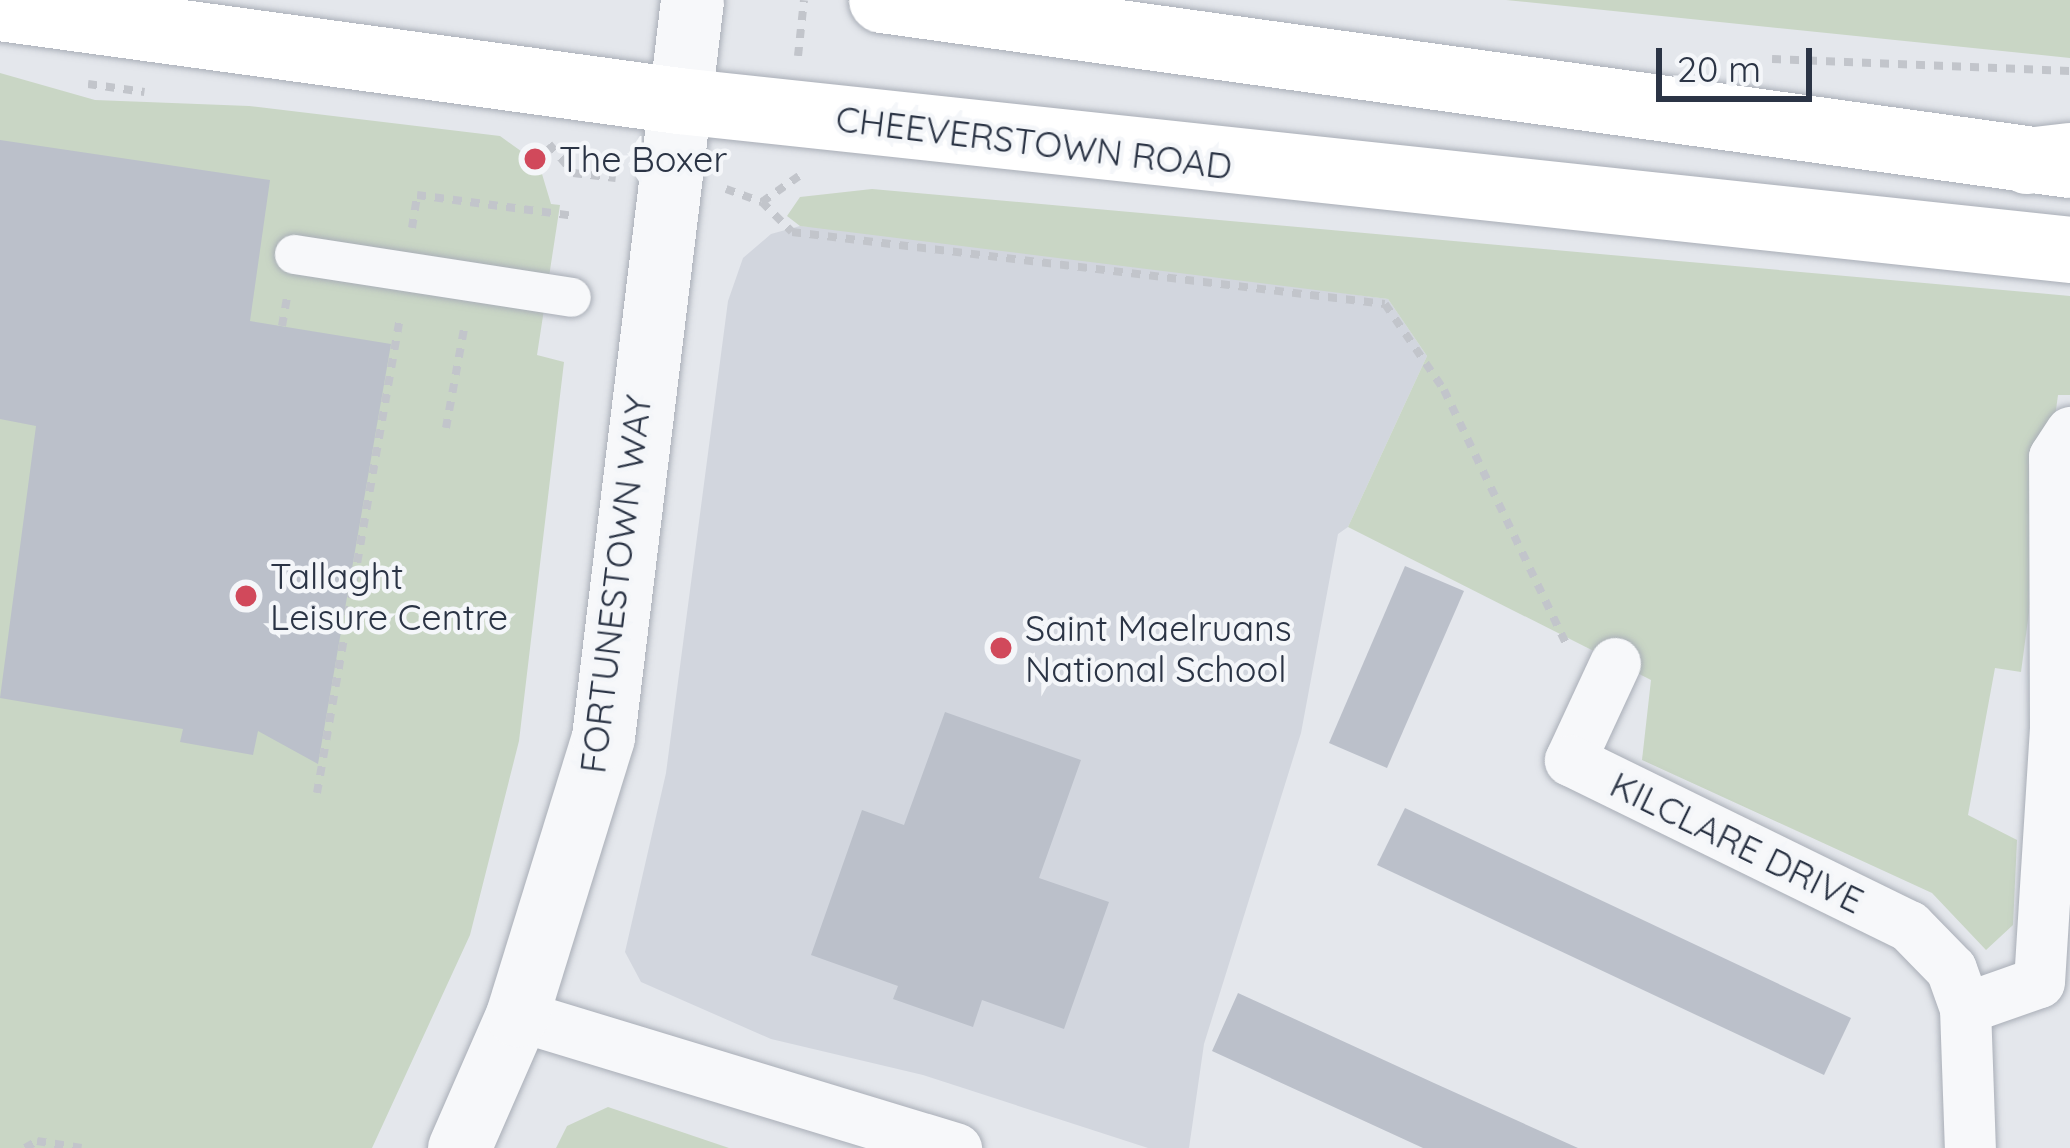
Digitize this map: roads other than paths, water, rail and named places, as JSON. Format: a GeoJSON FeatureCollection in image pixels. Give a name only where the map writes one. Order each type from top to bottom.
{"type":"FeatureCollection","features":[{"type":"Feature","properties":{"kind":"main road"},"geometry":{"type":"LineString","coordinates":[[882,0],[2056,160]]}},
{"type":"Feature","properties":{"kind":"main road","name":"CHEEVERSTOWN ROAD"},"geometry":{"type":"LineString","coordinates":[[0,8],[679,101],[2070,250]]}},
{"type":"Feature","properties":{"kind":"street","name":"FORTUNESTOWN WAY"},"geometry":{"type":"LineString","coordinates":[[459,1148],[518,1016],[603,737],[692,0]]}},
{"type":"Feature","properties":{"kind":"street"},"geometry":{"type":"LineString","coordinates":[[294,254],[571,297]]}},
{"type":"Feature","properties":{"kind":"street"},"geometry":{"type":"LineString","coordinates":[[1965,1008],[2039,982],[2062,729],[2054,457],[2070,432]]}},
{"type":"Feature","properties":{"kind":"street","name":"KILCLARE DRIVE"},"geometry":{"type":"LineString","coordinates":[[1592,659],[1570,760],[1909,926],[1952,969],[1965,1008],[1970,1148]]}},
{"type":"Feature","properties":{"kind":"street"},"geometry":{"type":"LineString","coordinates":[[518,1016],[843,1134],[956,1148]]}},
{"type":"Feature","properties":{"kind":"place","name":"The Boxer"},"geometry":{"type":"Point","coordinates":[535,159]}},
{"type":"Feature","properties":{"kind":"place","name":"Tallaght Leisure Centre"},"geometry":{"type":"Point","coordinates":[246,596]}},
{"type":"Feature","properties":{"kind":"place","name":"Saint Maelruans National School"},"geometry":{"type":"Point","coordinates":[1001,648]}}]}
